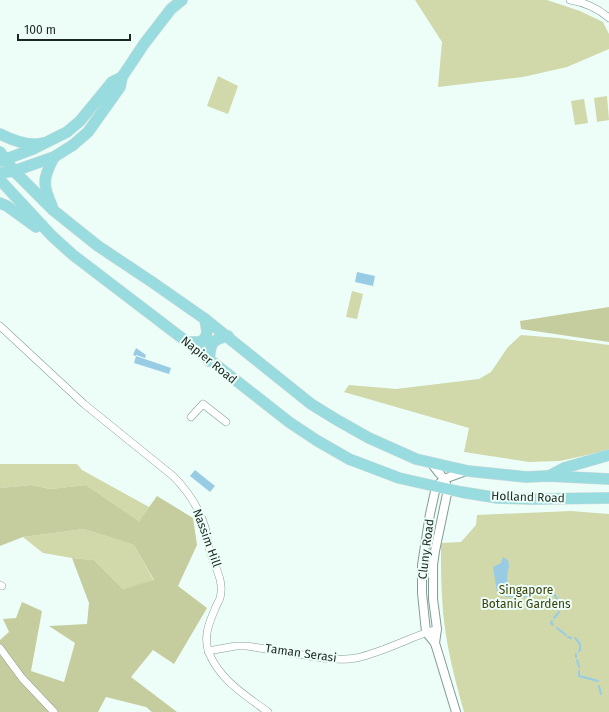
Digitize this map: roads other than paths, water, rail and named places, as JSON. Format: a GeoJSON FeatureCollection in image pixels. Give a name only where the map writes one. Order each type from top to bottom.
{"type":"FeatureCollection","features":[{"type":"Feature","properties":{"kind":"main road"},"geometry":{"type":"LineString","coordinates":[[0,173],[14,171],[54,157],[73,145],[88,132],[120,87],[122,77],[170,9],[182,0]]}},
{"type":"Feature","properties":{"kind":"main road"},"geometry":{"type":"LineString","coordinates":[[122,77],[112,82],[80,121],[67,132],[56,138],[2,157],[53,210],[98,246],[205,319],[297,392],[337,420],[369,438],[416,459],[468,471]]}},
{"type":"Feature","properties":{"kind":"main road"},"geometry":{"type":"LineString","coordinates":[[0,134],[21,142],[38,144],[56,138]]}},
{"type":"Feature","properties":{"kind":"main road"},"geometry":{"type":"LineString","coordinates":[[53,210],[46,192],[45,180],[47,170],[54,157]]}},
{"type":"Feature","properties":{"kind":"main road","name":"Napier Road"},"geometry":{"type":"LineString","coordinates":[[0,180],[52,236],[73,255],[289,422],[349,459],[399,478],[443,485]]}},
{"type":"Feature","properties":{"kind":"main road"},"geometry":{"type":"LineString","coordinates":[[0,203],[8,206],[52,236]]}},
{"type":"Feature","properties":{"kind":"main road"},"geometry":{"type":"LineString","coordinates":[[187,342],[201,342],[206,338],[207,331],[205,319]]}},
{"type":"Feature","properties":{"kind":"main road"},"geometry":{"type":"LineString","coordinates":[[210,361],[210,348],[213,341],[220,337],[228,336]]}},
{"type":"Feature","properties":{"kind":"main road"},"geometry":{"type":"LineString","coordinates":[[548,476],[564,468],[609,455]]}},
{"type":"Feature","properties":{"kind":"main road","name":"Holland Road"},"geometry":{"type":"LineString","coordinates":[[468,471],[526,477],[548,476],[609,479]]}},
{"type":"Feature","properties":{"kind":"main road","name":"Holland Road"},"geometry":{"type":"LineString","coordinates":[[443,485],[461,492],[534,500],[609,498]]}},
{"type":"Feature","properties":{"kind":"street"},"geometry":{"type":"LineString","coordinates":[[570,0],[590,6],[609,18]]}},
{"type":"Feature","properties":{"kind":"street","name":"Nassim Hill"},"geometry":{"type":"LineString","coordinates":[[0,326],[84,404],[173,476],[182,486],[193,502],[205,527],[211,556],[219,573],[220,599],[206,633],[208,651],[215,666],[228,682],[268,712]]}},
{"type":"Feature","properties":{"kind":"street"},"geometry":{"type":"LineString","coordinates":[[191,417],[203,404],[226,422]]}},
{"type":"Feature","properties":{"kind":"street"},"geometry":{"type":"LineString","coordinates":[[431,463],[443,485],[468,471]]}},
{"type":"Feature","properties":{"kind":"street","name":"Cluny Road"},"geometry":{"type":"LineString","coordinates":[[435,643],[437,629],[433,599],[433,565],[443,485]]}},
{"type":"Feature","properties":{"kind":"street","name":"Cluny Road"},"geometry":{"type":"LineString","coordinates":[[443,485],[425,543],[422,565],[422,598],[426,632],[435,643],[456,712]]}},
{"type":"Feature","properties":{"kind":"street","name":"Taman Serasi"},"geometry":{"type":"LineString","coordinates":[[208,651],[236,646],[247,646],[328,659],[356,658],[437,629]]}},
{"type":"Feature","properties":{"kind":"street"},"geometry":{"type":"LineString","coordinates":[[0,648],[22,678],[54,712]]}},
{"type":"Feature","properties":{"kind":"water"},"geometry":{"type":"Polygon","coordinates":[[[357,272],[375,276],[373,286],[355,282],[357,272]]]}},
{"type":"Feature","properties":{"kind":"water"},"geometry":{"type":"Polygon","coordinates":[[[136,348],[146,355],[145,358],[133,355],[136,348]]]}},
{"type":"Feature","properties":{"kind":"water"},"geometry":{"type":"Polygon","coordinates":[[[136,356],[171,368],[169,374],[134,363],[136,356]]]}},
{"type":"Feature","properties":{"kind":"water"},"geometry":{"type":"Polygon","coordinates":[[[195,470],[215,486],[210,492],[190,476],[195,470]]]}},
{"type":"Feature","properties":{"kind":"water"},"geometry":{"type":"Polygon","coordinates":[[[503,557],[508,560],[509,566],[507,576],[508,589],[497,592],[493,567],[501,563],[503,557]]]}},
{"type":"Feature","properties":{"kind":"waterway"},"geometry":{"type":"LineString","coordinates":[[503,591],[506,596],[528,596],[536,593],[546,593]]}},
{"type":"Feature","properties":{"kind":"waterway"},"geometry":{"type":"LineString","coordinates":[[554,594],[563,608],[561,609]]}},
{"type":"Feature","properties":{"kind":"waterway"},"geometry":{"type":"LineString","coordinates":[[554,618],[559,612]]}},
{"type":"Feature","properties":{"kind":"waterway"},"geometry":{"type":"LineString","coordinates":[[552,621],[551,623],[553,625]]}},
{"type":"Feature","properties":{"kind":"waterway"},"geometry":{"type":"LineString","coordinates":[[557,628],[566,635]]}},
{"type":"Feature","properties":{"kind":"waterway"},"geometry":{"type":"LineString","coordinates":[[575,638],[580,644],[579,651]]}},
{"type":"Feature","properties":{"kind":"waterway"},"geometry":{"type":"LineString","coordinates":[[577,660],[579,667]]}},
{"type":"Feature","properties":{"kind":"waterway"},"geometry":{"type":"LineString","coordinates":[[579,671],[579,676],[598,681]]}},
{"type":"Feature","properties":{"kind":"waterway"},"geometry":{"type":"LineString","coordinates":[[599,686],[601,694]]}},
{"type":"Feature","properties":{"kind":"park label","name":"Singapore Botanic Gardens"},"geometry":{"type":"Point","coordinates":[526,597]}}]}
